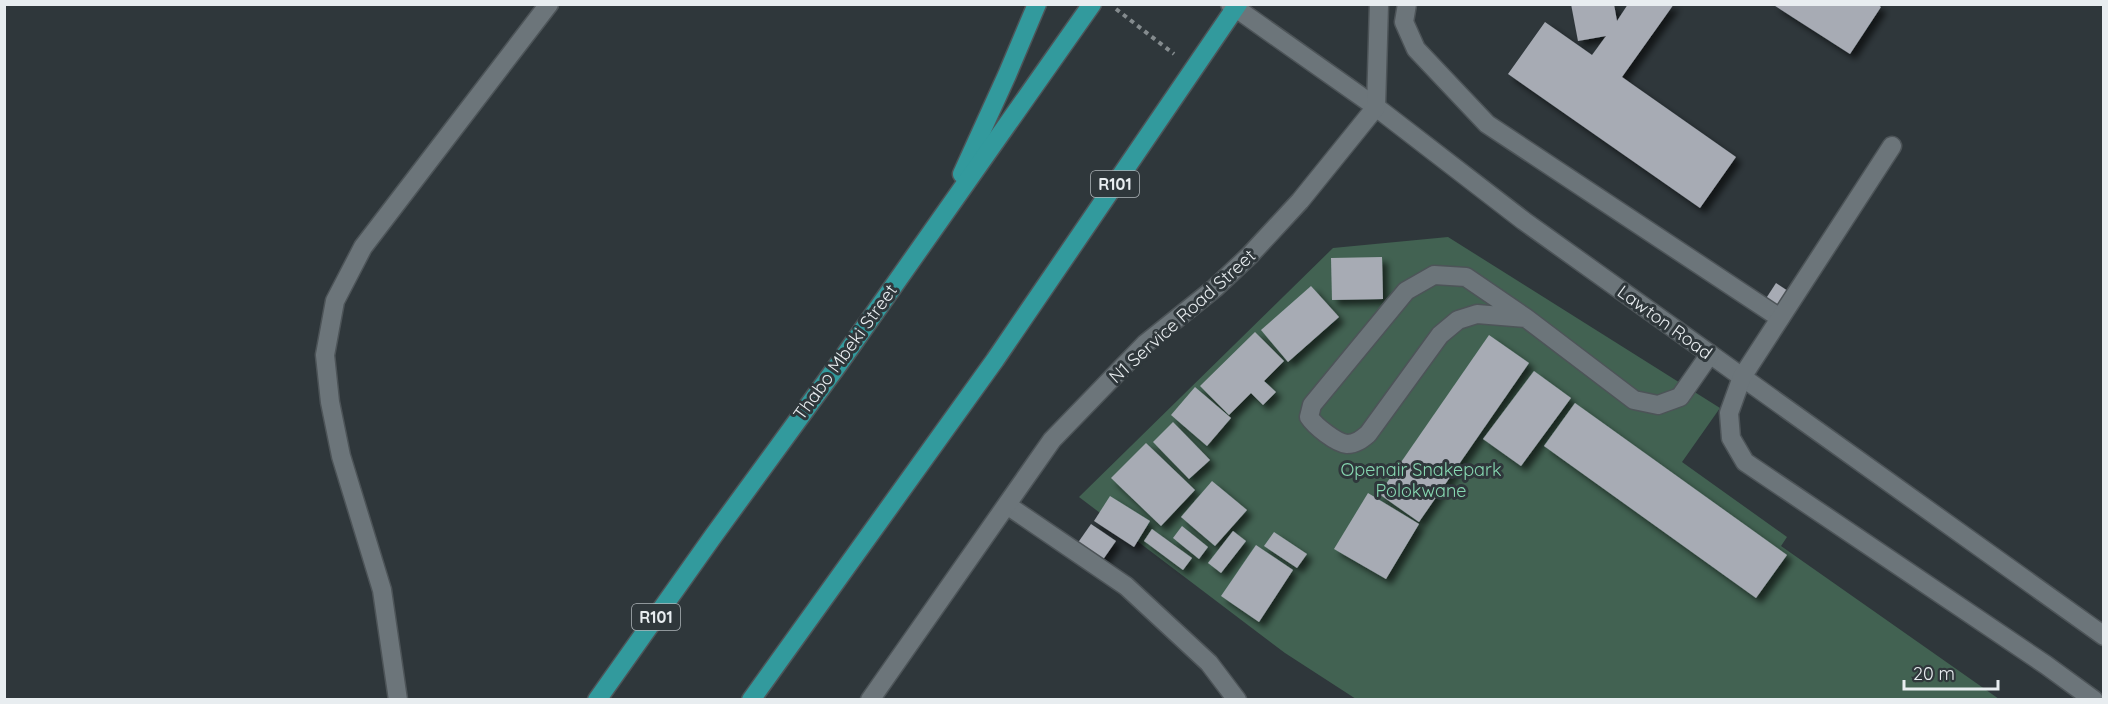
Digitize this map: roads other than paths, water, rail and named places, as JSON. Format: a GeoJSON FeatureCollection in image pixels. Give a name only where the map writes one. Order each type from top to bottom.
{"type":"FeatureCollection","features":[{"type":"Feature","properties":{"kind":"main road"},"geometry":{"type":"LineString","coordinates":[[943,213],[1037,4]]}},
{"type":"Feature","properties":{"kind":"main road","name":"Thabo Mbeki Street"},"geometry":{"type":"LineString","coordinates":[[597,699],[838,365],[1092,4]]}},
{"type":"Feature","properties":{"kind":"main road","name":"R101"},"geometry":{"type":"LineString","coordinates":[[751,699],[995,360],[1234,6]]}},
{"type":"Feature","properties":{"kind":"street"},"geometry":{"type":"LineString","coordinates":[[398,699],[382,590],[341,456],[330,402],[325,356],[335,301],[363,247],[549,4]]}},
{"type":"Feature","properties":{"kind":"street"},"geometry":{"type":"LineString","coordinates":[[1376,107],[1379,4]]}},
{"type":"Feature","properties":{"kind":"street"},"geometry":{"type":"LineString","coordinates":[[1407,4],[1404,22],[1416,49],[1486,123],[1780,318]]}},
{"type":"Feature","properties":{"kind":"street","name":"Lawton Road"},"geometry":{"type":"LineString","coordinates":[[1234,6],[1376,107],[1524,221],[2103,636]]}},
{"type":"Feature","properties":{"kind":"street","name":"N1 Service Road Street"},"geometry":{"type":"LineString","coordinates":[[870,699],[1052,440],[1145,344],[1215,288],[1250,255],[1300,201],[1376,107]]}},
{"type":"Feature","properties":{"kind":"street"},"geometry":{"type":"LineString","coordinates":[[1892,146],[1742,377],[1729,413],[1731,438],[1746,462],[2094,699]]}},
{"type":"Feature","properties":{"kind":"street"},"geometry":{"type":"LineString","coordinates":[[1526,318],[1476,314],[1458,320],[1440,334],[1368,434],[1359,442],[1346,444],[1315,427],[1309,417],[1312,405],[1406,291],[1434,275],[1466,278],[1526,318],[1634,400],[1658,405],[1680,396],[1710,354]]}},
{"type":"Feature","properties":{"kind":"street"},"geometry":{"type":"LineString","coordinates":[[1007,505],[1126,586],[1209,663],[1237,699]]}},
{"type":"Feature","properties":{"kind":"park label","name":"Openair Snakepark Polokwane"},"geometry":{"type":"Point","coordinates":[1421,479]}}]}
